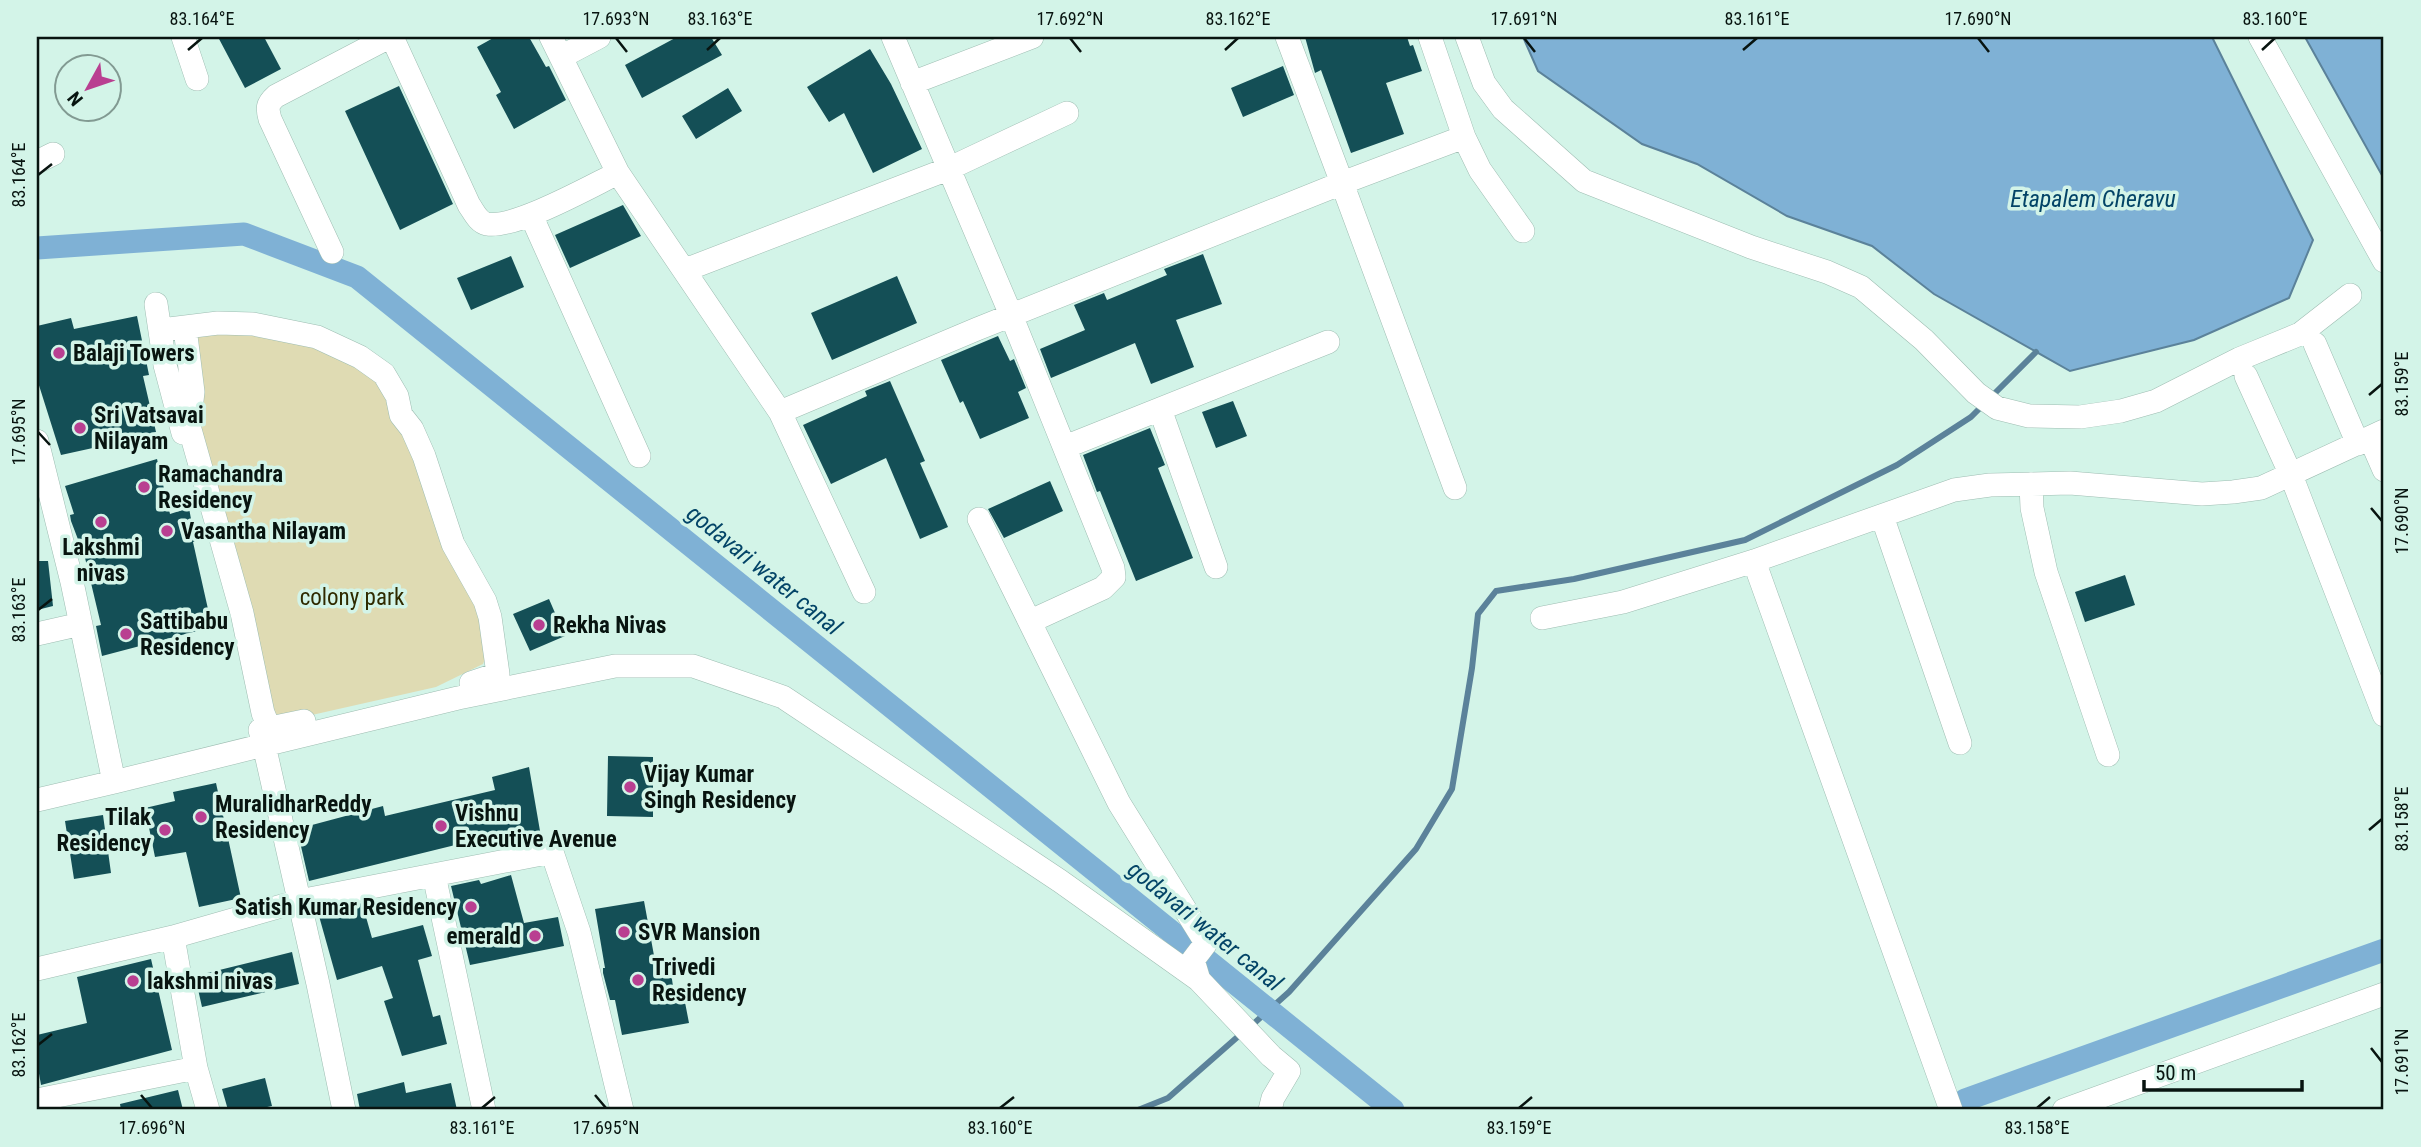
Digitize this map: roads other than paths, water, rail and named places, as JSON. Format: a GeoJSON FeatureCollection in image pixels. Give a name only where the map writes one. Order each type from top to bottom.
{"type":"FeatureCollection","features":[{"type":"Feature","properties":{"kind":"street"},"geometry":{"type":"LineString","coordinates":[[183,37],[197,79]]}},
{"type":"Feature","properties":{"kind":"street"},"geometry":{"type":"LineString","coordinates":[[332,252],[270,119],[268,102],[390,37],[469,205],[481,221],[489,224],[502,223],[531,215],[618,173]]}},
{"type":"Feature","properties":{"kind":"street"},"geometry":{"type":"LineString","coordinates":[[599,37],[556,47],[618,173],[780,412],[864,592]]}},
{"type":"Feature","properties":{"kind":"street"},"geometry":{"type":"LineString","coordinates":[[892,37],[1011,316],[1113,568],[1114,577],[1102,588],[1031,621]]}},
{"type":"Feature","properties":{"kind":"street"},"geometry":{"type":"LineString","coordinates":[[912,83],[1032,37]]}},
{"type":"Feature","properties":{"kind":"street"},"geometry":{"type":"LineString","coordinates":[[1287,37],[1455,488]]}},
{"type":"Feature","properties":{"kind":"street"},"geometry":{"type":"LineString","coordinates":[[1430,37],[1464,137],[1480,170],[1523,230]]}},
{"type":"Feature","properties":{"kind":"street"},"geometry":{"type":"LineString","coordinates":[[1467,37],[1483,83],[1503,109],[1584,181],[1861,287],[1924,340],[1976,393],[1997,408],[2029,416],[2080,417],[2121,411],[2156,401],[2239,359],[2300,334],[2350,295]]}},
{"type":"Feature","properties":{"kind":"street"},"geometry":{"type":"LineString","coordinates":[[2260,37],[2384,261]]}},
{"type":"Feature","properties":{"kind":"street"},"geometry":{"type":"LineString","coordinates":[[685,270],[948,169],[1067,113]]}},
{"type":"Feature","properties":{"kind":"street"},"geometry":{"type":"LineString","coordinates":[[780,412],[1011,316],[1464,137]]}},
{"type":"Feature","properties":{"kind":"street"},"geometry":{"type":"LineString","coordinates":[[531,215],[639,456]]}},
{"type":"Feature","properties":{"kind":"street"},"geometry":{"type":"LineString","coordinates":[[156,304],[165,365],[264,745],[344,1110]]}},
{"type":"Feature","properties":{"kind":"street"},"geometry":{"type":"LineString","coordinates":[[160,330],[218,323],[253,324],[317,337],[360,357],[384,374],[397,396],[401,415],[412,429],[424,456],[453,544],[485,601],[490,617],[498,674],[438,694],[275,727],[268,725],[263,713],[242,613],[189,426],[193,391],[185,328]]}},
{"type":"Feature","properties":{"kind":"street"},"geometry":{"type":"LineString","coordinates":[[1065,447],[1328,342]]}},
{"type":"Feature","properties":{"kind":"street"},"geometry":{"type":"LineString","coordinates":[[2315,344],[2371,438],[2384,470]]}},
{"type":"Feature","properties":{"kind":"street"},"geometry":{"type":"LineString","coordinates":[[2246,376],[2291,475],[2384,715]]}},
{"type":"Feature","properties":{"kind":"street"},"geometry":{"type":"LineString","coordinates":[[1160,410],[1216,566]]}},
{"type":"Feature","properties":{"kind":"street"},"geometry":{"type":"LineString","coordinates":[[1542,618],[1623,602],[1754,561],[1954,490],[1990,485],[2070,483],[2202,494],[2261,488],[2371,438]]}},
{"type":"Feature","properties":{"kind":"street"},"geometry":{"type":"LineString","coordinates":[[37,441],[114,782]]}},
{"type":"Feature","properties":{"kind":"street"},"geometry":{"type":"LineString","coordinates":[[2031,484],[2032,508],[2046,572],[2108,755]]}},
{"type":"Feature","properties":{"kind":"street"},"geometry":{"type":"LineString","coordinates":[[1882,516],[1960,743]]}},
{"type":"Feature","properties":{"kind":"street"},"geometry":{"type":"LineString","coordinates":[[979,519],[1199,961],[1271,1056],[1289,1071],[1273,1098],[1270,1110]]}},
{"type":"Feature","properties":{"kind":"street"},"geometry":{"type":"LineString","coordinates":[[1754,561],[1951,1110]]}},
{"type":"Feature","properties":{"kind":"street"},"geometry":{"type":"LineString","coordinates":[[37,634],[80,624]]}},
{"type":"Feature","properties":{"kind":"street"},"geometry":{"type":"LineString","coordinates":[[37,800],[458,698],[615,666],[693,666],[783,696],[1060,881],[1199,961]]}},
{"type":"Feature","properties":{"kind":"street"},"geometry":{"type":"LineString","coordinates":[[37,969],[173,937],[299,901],[552,852],[579,932],[621,1108]]}},
{"type":"Feature","properties":{"kind":"street"},"geometry":{"type":"LineString","coordinates":[[434,875],[484,1110]]}},
{"type":"Feature","properties":{"kind":"street"},"geometry":{"type":"LineString","coordinates":[[173,937],[196,1068],[208,1110]]}},
{"type":"Feature","properties":{"kind":"street"},"geometry":{"type":"LineString","coordinates":[[2064,1110],[2384,994]]}},
{"type":"Feature","properties":{"kind":"street"},"geometry":{"type":"LineString","coordinates":[[37,1100],[196,1068]]}},
{"type":"Feature","properties":{"kind":"water","name":"Etapalem Cheravu"},"geometry":{"type":"Polygon","coordinates":[[[1523,37],[2212,37],[2313,240],[2289,298],[2194,340],[2070,371],[1934,294],[1872,246],[1787,216],[1697,164],[1642,144],[1538,71],[1523,37]]]}},
{"type":"Feature","properties":{"kind":"water"},"geometry":{"type":"Polygon","coordinates":[[[2305,37],[2384,37],[2384,179],[2305,37]]]}},
{"type":"Feature","properties":{"kind":"waterway","name":"godavari water canal"},"geometry":{"type":"LineString","coordinates":[[37,248],[244,234],[357,277],[1393,1110]]}},
{"type":"Feature","properties":{"kind":"waterway"},"geometry":{"type":"LineString","coordinates":[[1251,1026],[1289,992],[1416,849],[1452,789],[1478,614],[1496,591],[1574,579],[1745,540],[1897,465],[1971,417],[2036,352]]}},
{"type":"Feature","properties":{"kind":"waterway"},"geometry":{"type":"LineString","coordinates":[[1965,1100],[2384,950]]}},
{"type":"Feature","properties":{"kind":"waterway"},"geometry":{"type":"LineString","coordinates":[[1138,1110],[1168,1098],[1242,1033]]}},
{"type":"Feature","properties":{"kind":"place","name":"Balaji Towers"},"geometry":{"type":"Point","coordinates":[59,353]}},
{"type":"Feature","properties":{"kind":"place","name":"Sri Vatsavai Nilayam"},"geometry":{"type":"Point","coordinates":[80,428]}},
{"type":"Feature","properties":{"kind":"place","name":"Ramachandra Residency"},"geometry":{"type":"Point","coordinates":[144,487]}},
{"type":"Feature","properties":{"kind":"place","name":"Lakshmi nivas"},"geometry":{"type":"Point","coordinates":[101,522]}},
{"type":"Feature","properties":{"kind":"place","name":"Vasantha Nilayam"},"geometry":{"type":"Point","coordinates":[167,531]}},
{"type":"Feature","properties":{"kind":"place","name":"Rekha Nivas"},"geometry":{"type":"Point","coordinates":[539,625]}},
{"type":"Feature","properties":{"kind":"place","name":"Sattibabu Residency"},"geometry":{"type":"Point","coordinates":[126,634]}},
{"type":"Feature","properties":{"kind":"place","name":"Vijay Kumar Singh Residency"},"geometry":{"type":"Point","coordinates":[630,787]}},
{"type":"Feature","properties":{"kind":"place","name":"MuralidharReddy Residency"},"geometry":{"type":"Point","coordinates":[201,817]}},
{"type":"Feature","properties":{"kind":"place","name":"Vishnu Executive Avenue"},"geometry":{"type":"Point","coordinates":[441,826]}},
{"type":"Feature","properties":{"kind":"place","name":"Tilak Residency"},"geometry":{"type":"Point","coordinates":[165,830]}},
{"type":"Feature","properties":{"kind":"place","name":"Satish Kumar Residency"},"geometry":{"type":"Point","coordinates":[471,907]}},
{"type":"Feature","properties":{"kind":"place","name":"SVR Mansion"},"geometry":{"type":"Point","coordinates":[624,932]}},
{"type":"Feature","properties":{"kind":"place","name":"emerald"},"geometry":{"type":"Point","coordinates":[535,936]}},
{"type":"Feature","properties":{"kind":"place","name":"Trivedi Residency"},"geometry":{"type":"Point","coordinates":[638,980]}},
{"type":"Feature","properties":{"kind":"place","name":"lakshmi nivas"},"geometry":{"type":"Point","coordinates":[133,981]}},
{"type":"Feature","properties":{"kind":"park label","name":"colony park"},"geometry":{"type":"Point","coordinates":[352,597]}}]}
